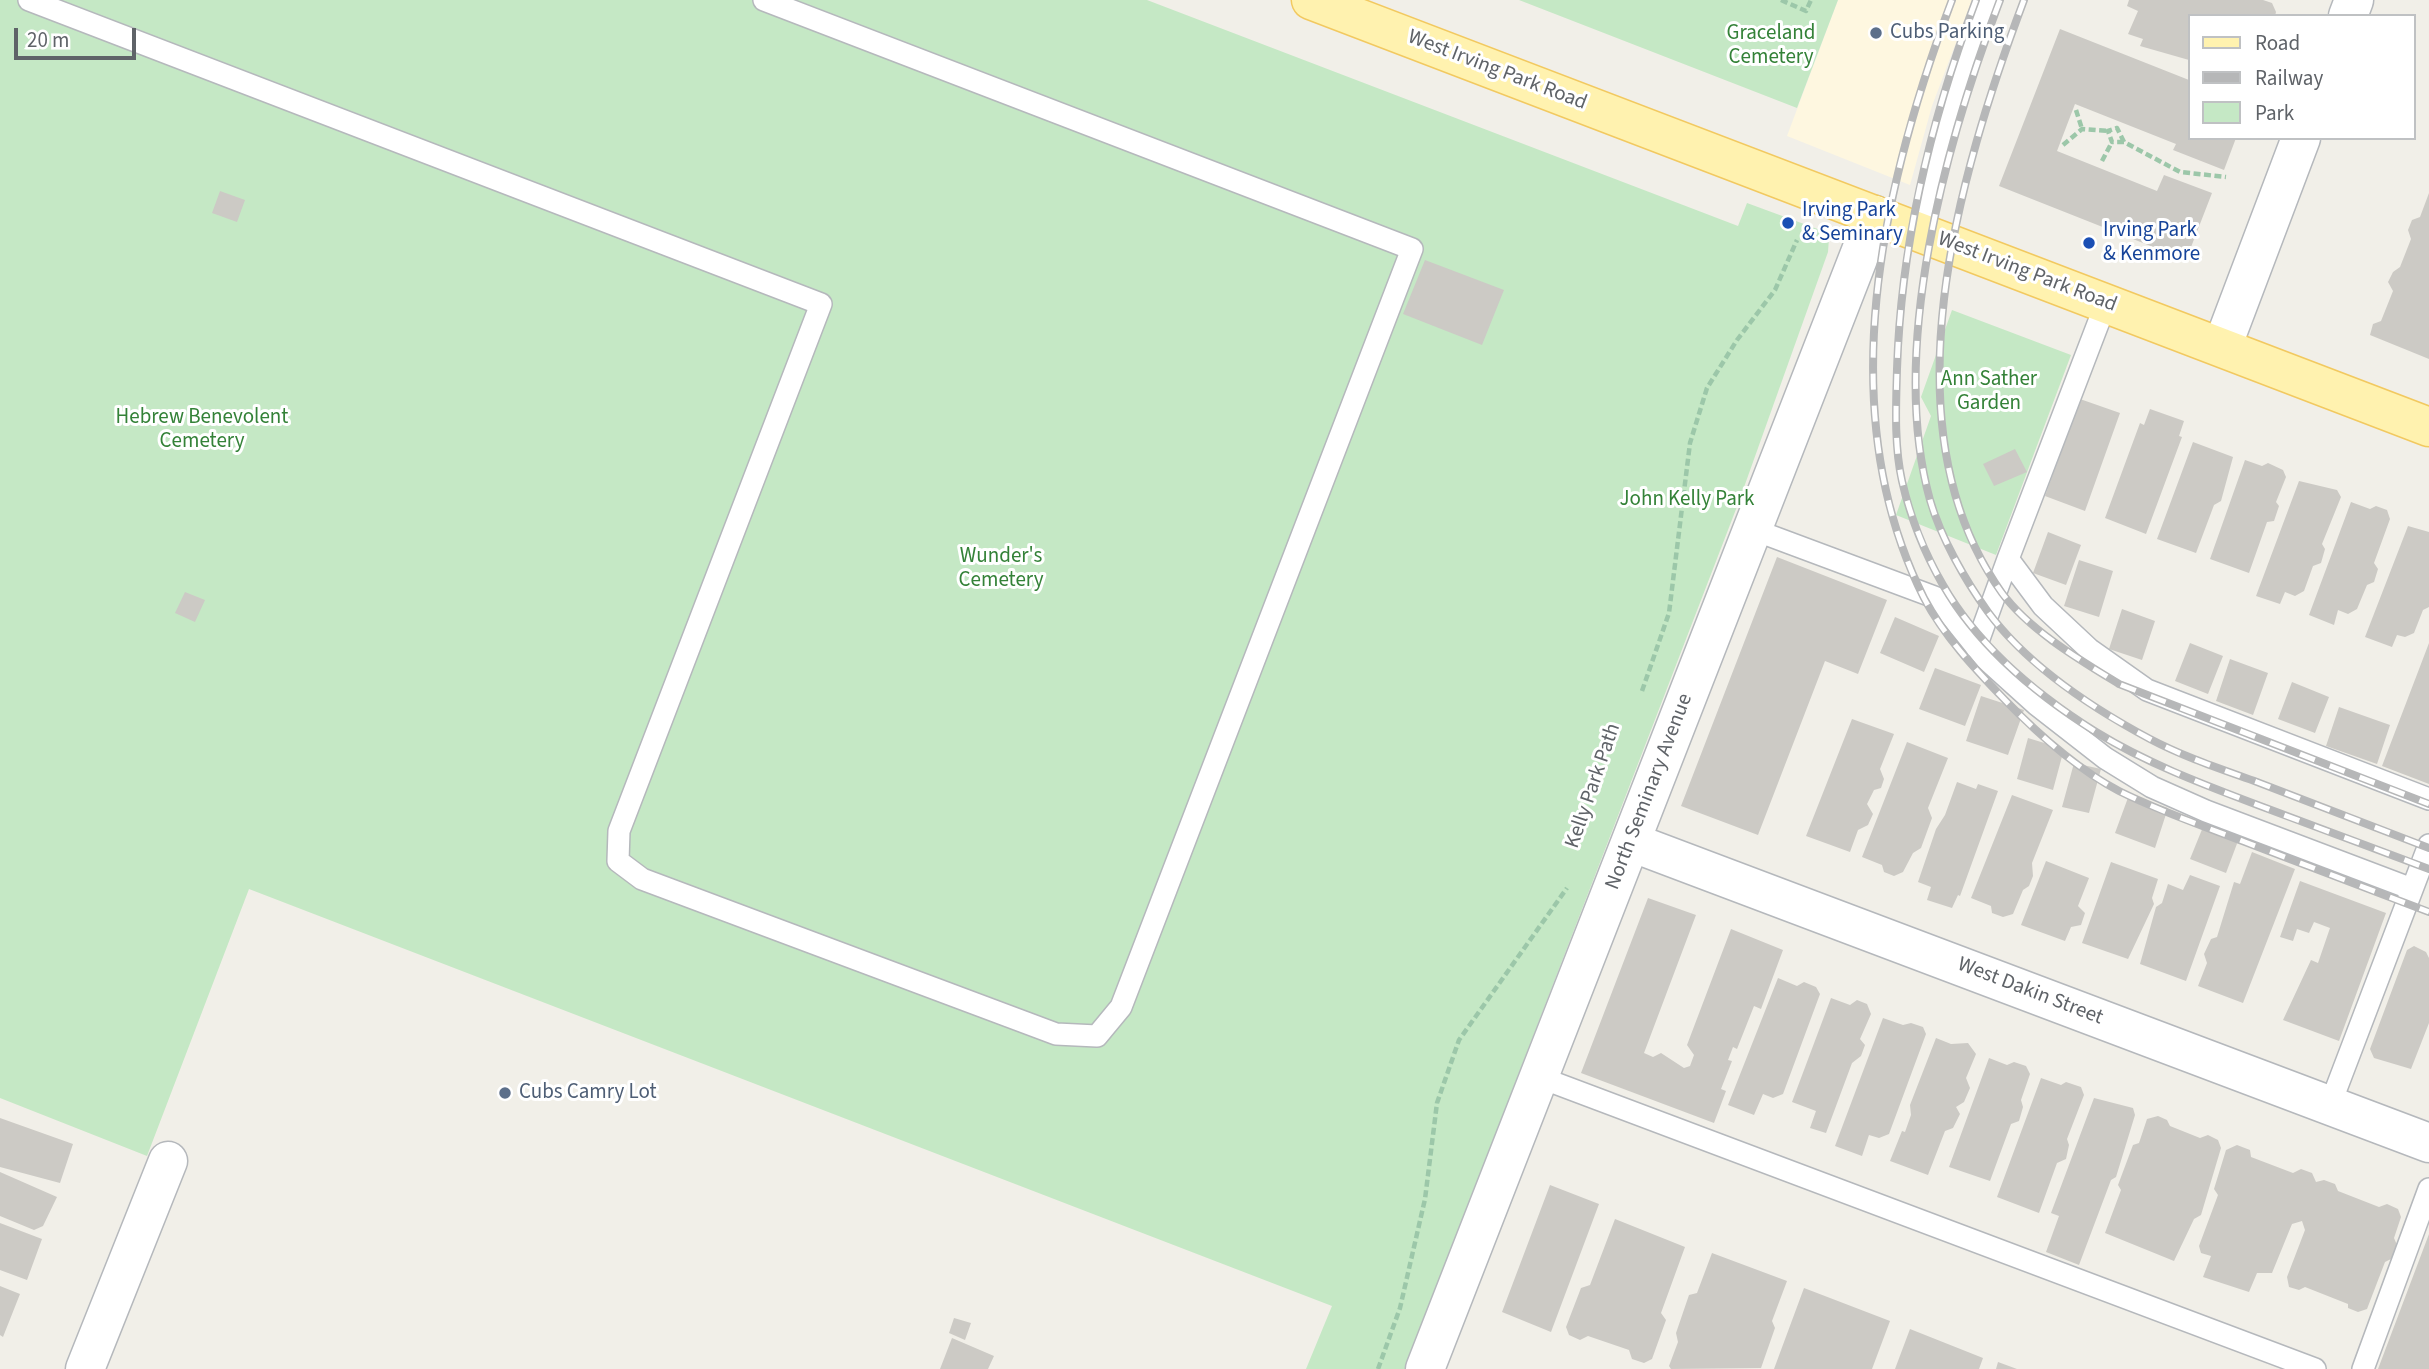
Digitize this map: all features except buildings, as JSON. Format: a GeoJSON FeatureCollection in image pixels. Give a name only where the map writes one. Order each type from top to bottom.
{"type":"FeatureCollection","features":[{"type":"Feature","properties":{"kind":"main road","name":"West Irving Park Road"},"geometry":{"type":"LineString","coordinates":[[1311,0],[2429,427]]}},
{"type":"Feature","properties":{"kind":"street"},"geometry":{"type":"LineString","coordinates":[[2222,348],[2300,140]]}},
{"type":"Feature","properties":{"kind":"street","name":"North Seminary Avenue"},"geometry":{"type":"LineString","coordinates":[[1425,1369],[1875,215]]}},
{"type":"Feature","properties":{"kind":"street","name":"West Dakin Street"},"geometry":{"type":"LineString","coordinates":[[1631,842],[2429,1143]]}},
{"type":"Feature","properties":{"kind":"street"},"geometry":{"type":"LineString","coordinates":[[85,1369],[168,1161]]}},
{"type":"Feature","properties":{"kind":"lane"},"geometry":{"type":"LineString","coordinates":[[29,0],[821,304],[619,831],[618,861],[642,879],[1055,1034],[1097,1036],[1121,1007],[1412,249],[764,0]]}},
{"type":"Feature","properties":{"kind":"lane"},"geometry":{"type":"LineString","coordinates":[[1921,233],[1933,172],[1958,86],[1989,0]]}},
{"type":"Feature","properties":{"kind":"lane"},"geometry":{"type":"LineString","coordinates":[[1976,647],[2106,303]]}},
{"type":"Feature","properties":{"kind":"lane"},"geometry":{"type":"LineString","coordinates":[[1752,529],[1937,598],[1976,647],[2037,705],[2105,758],[2152,787],[2206,811],[2412,889]]}},
{"type":"Feature","properties":{"kind":"lane"},"geometry":{"type":"LineString","coordinates":[[2008,559],[2043,606],[2090,649],[2147,690],[2429,799]]}},
{"type":"Feature","properties":{"kind":"lane"},"geometry":{"type":"LineString","coordinates":[[2330,1105],[2429,845]]}},
{"type":"Feature","properties":{"kind":"lane"},"geometry":{"type":"LineString","coordinates":[[1539,1077],[2315,1369]]}},
{"type":"Feature","properties":{"kind":"lane"},"geometry":{"type":"LineString","coordinates":[[2363,1369],[2429,1189]]}},
{"type":"Feature","properties":{"kind":"path"},"geometry":{"type":"LineString","coordinates":[[1780,0],[1806,11],[1811,0]]}},
{"type":"Feature","properties":{"kind":"path"},"geometry":{"type":"LineString","coordinates":[[2076,110],[2082,129]]}},
{"type":"Feature","properties":{"kind":"path"},"geometry":{"type":"LineString","coordinates":[[2063,145],[2082,129],[2108,131],[2117,128],[2124,142]]}},
{"type":"Feature","properties":{"kind":"path"},"geometry":{"type":"LineString","coordinates":[[2102,161],[2112,142],[2108,131]]}},
{"type":"Feature","properties":{"kind":"path"},"geometry":{"type":"LineString","coordinates":[[2112,142],[2124,142],[2180,172],[2226,177]]}},
{"type":"Feature","properties":{"kind":"path"},"geometry":{"type":"LineString","coordinates":[[1642,692],[1669,613],[1690,443],[1707,388],[1737,340],[1775,290],[1797,240]]}},
{"type":"Feature","properties":{"kind":"path"},"geometry":{"type":"LineString","coordinates":[[1378,1369],[1405,1290],[1425,1199],[1437,1103],[1459,1040],[1571,882]]}},
{"type":"Feature","properties":{"kind":"shaded area"},"geometry":{"type":"Polygon","coordinates":[[[1838,0],[1972,0],[1932,106],[1910,185],[1787,136],[1838,0]]]}},
{"type":"Feature","properties":{"kind":"green space","name":"Wunder's Cemetery"},"geometry":{"type":"Polygon","coordinates":[[[0,0],[1147,0],[1738,226],[1747,203],[1823,231],[1829,238],[1828,252],[1738,504],[1405,1369],[1306,1369],[1332,1306],[249,889],[147,1156],[0,1098],[0,0]]]}},
{"type":"Feature","properties":{"kind":"green space","name":"Graceland Cemetery"},"geometry":{"type":"Polygon","coordinates":[[[1519,0],[1838,0],[1797,108],[1519,0]]]}},
{"type":"Feature","properties":{"kind":"green space","name":"Ann Sather Garden"},"geometry":{"type":"Polygon","coordinates":[[[1952,310],[2071,355],[1996,555],[1896,515],[1931,416],[1921,397],[1952,310]]]}},
{"type":"Feature","properties":{"kind":"railway"},"geometry":{"type":"LineString","coordinates":[[1952,0],[1905,146],[1888,222],[1876,299],[1873,376],[1879,452],[1895,526],[1924,598],[1950,638],[2004,699],[2058,750],[2103,782],[2165,812],[2429,912]]}},
{"type":"Feature","properties":{"kind":"railway"},"geometry":{"type":"LineString","coordinates":[[1976,0],[1945,90],[1921,181],[1900,321],[1896,411],[1899,467],[1914,521],[1936,573],[1973,628],[2010,668],[2052,702],[2096,732],[2156,764],[2198,782],[2429,869]]}},
{"type":"Feature","properties":{"kind":"railway"},"geometry":{"type":"LineString","coordinates":[[2000,0],[1960,117],[1943,181],[1919,313],[1916,378],[1919,441],[1930,500],[1954,558],[2004,632],[2042,668],[2106,714],[2189,757],[2429,848]]}},
{"type":"Feature","properties":{"kind":"railway"},"geometry":{"type":"LineString","coordinates":[[2024,0],[1976,142],[1957,220],[1944,299],[1940,378],[1946,455],[1966,527],[2002,593],[2013,607],[2056,643],[2119,684],[2429,804]]}},
{"type":"Feature","properties":{"kind":"place","name":"Cubs Parking"},"geometry":{"type":"Point","coordinates":[1876,33]}},
{"type":"Feature","properties":{"kind":"place","name":"Irving Park & Seminary"},"geometry":{"type":"Point","coordinates":[1788,223]}},
{"type":"Feature","properties":{"kind":"place","name":"Irving Park & Kenmore"},"geometry":{"type":"Point","coordinates":[2089,243]}},
{"type":"Feature","properties":{"kind":"place","name":"Cubs Camry Lot"},"geometry":{"type":"Point","coordinates":[505,1093]}},
{"type":"Feature","properties":{"kind":"park label","name":"Hebrew Benevolent Cemetery"},"geometry":{"type":"Point","coordinates":[202,430]}},
{"type":"Feature","properties":{"kind":"park label","name":"John Kelly Park"},"geometry":{"type":"Point","coordinates":[1687,500]}}]}
